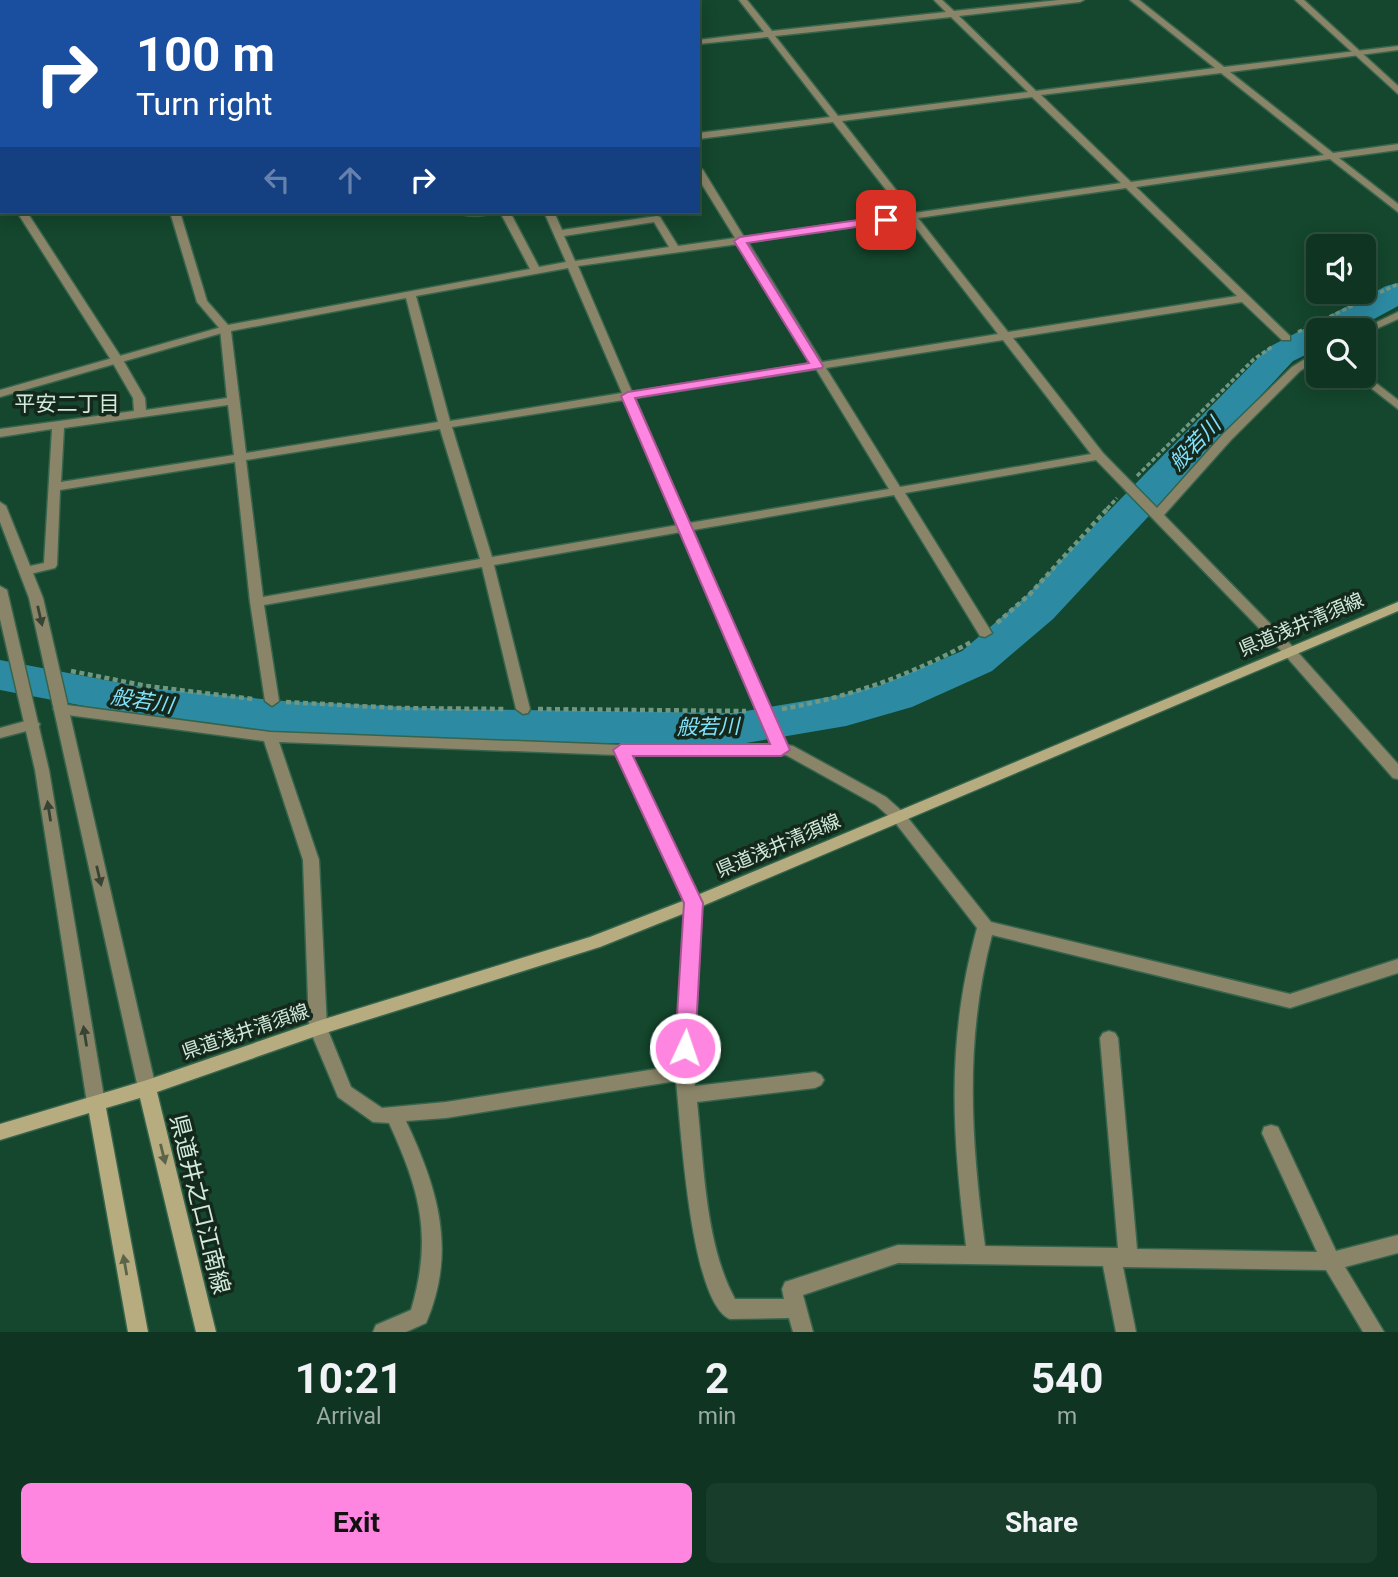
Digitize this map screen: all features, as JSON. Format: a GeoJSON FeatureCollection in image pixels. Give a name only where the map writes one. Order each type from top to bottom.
{"type":"FeatureCollection","features":[{"type":"Feature","properties":{"kind":"main road","name":"県道浅井清須線"},"geometry":{"type":"LineString","coordinates":[[0,1132],[147,1088],[318,1028],[594,942],[694,903],[1398,606]]}},
{"type":"Feature","properties":{"kind":"main road","name":"県道井之口江南線"},"geometry":{"type":"LineString","coordinates":[[147,1088],[206,1332]]}},
{"type":"Feature","properties":{"kind":"main road"},"geometry":{"type":"LineString","coordinates":[[96,1103],[138,1332]]}},
{"type":"Feature","properties":{"kind":"street"},"geometry":{"type":"LineString","coordinates":[[743,0],[1100,456],[1289,651],[1398,774]]}},
{"type":"Feature","properties":{"kind":"street"},"geometry":{"type":"LineString","coordinates":[[938,0],[1286,338]]}},
{"type":"Feature","properties":{"kind":"street"},"geometry":{"type":"LineString","coordinates":[[700,43],[1080,0]]}},
{"type":"Feature","properties":{"kind":"street"},"geometry":{"type":"LineString","coordinates":[[1134,0],[1398,209]]}},
{"type":"Feature","properties":{"kind":"street"},"geometry":{"type":"LineString","coordinates":[[1299,0],[1398,91]]}},
{"type":"Feature","properties":{"kind":"street"},"geometry":{"type":"LineString","coordinates":[[700,136],[1398,48]]}},
{"type":"Feature","properties":{"kind":"street"},"geometry":{"type":"LineString","coordinates":[[0,394],[225,329],[573,264],[1132,187],[1398,147]]}},
{"type":"Feature","properties":{"kind":"street"},"geometry":{"type":"LineString","coordinates":[[700,173],[895,492],[985,633]]}},
{"type":"Feature","properties":{"kind":"street"},"geometry":{"type":"LineString","coordinates":[[23,214],[117,360],[139,398],[140,413]]}},
{"type":"Feature","properties":{"kind":"street"},"geometry":{"type":"LineString","coordinates":[[176,214],[202,302],[225,329],[257,602],[272,701]]}},
{"type":"Feature","properties":{"kind":"street"},"geometry":{"type":"LineString","coordinates":[[506,214],[536,271]]}},
{"type":"Feature","properties":{"kind":"street"},"geometry":{"type":"LineString","coordinates":[[550,214],[781,750]]}},
{"type":"Feature","properties":{"kind":"street"},"geometry":{"type":"LineString","coordinates":[[558,234],[655,216],[675,249]]}},
{"type":"Feature","properties":{"kind":"street"},"geometry":{"type":"LineString","coordinates":[[410,294],[445,425],[487,562],[523,709]]}},
{"type":"Feature","properties":{"kind":"street"},"geometry":{"type":"LineString","coordinates":[[54,488],[1245,298]]}},
{"type":"Feature","properties":{"kind":"street"},"geometry":{"type":"LineString","coordinates":[[1376,325],[1398,315]]}},
{"type":"Feature","properties":{"kind":"street"},"geometry":{"type":"LineString","coordinates":[[1156,516],[1227,437],[1306,362]]}},
{"type":"Feature","properties":{"kind":"street"},"geometry":{"type":"LineString","coordinates":[[1376,388],[1398,406]]}},
{"type":"Feature","properties":{"kind":"street"},"geometry":{"type":"LineString","coordinates":[[0,433],[233,401]]}},
{"type":"Feature","properties":{"kind":"street"},"geometry":{"type":"LineString","coordinates":[[26,571],[50,565],[58,424]]}},
{"type":"Feature","properties":{"kind":"street"},"geometry":{"type":"LineString","coordinates":[[257,602],[1100,456]]}},
{"type":"Feature","properties":{"kind":"street"},"geometry":{"type":"LineString","coordinates":[[0,506],[36,598],[147,1088]]}},
{"type":"Feature","properties":{"kind":"street"},"geometry":{"type":"LineString","coordinates":[[0,590],[33,724],[96,1103]]}},
{"type":"Feature","properties":{"kind":"street"},"geometry":{"type":"LineString","coordinates":[[59,704],[270,737],[621,750],[788,750],[881,801],[899,817],[986,927],[1290,1001],[1398,966]]}},
{"type":"Feature","properties":{"kind":"street"},"geometry":{"type":"LineString","coordinates":[[0,733],[33,724]]}},
{"type":"Feature","properties":{"kind":"street"},"geometry":{"type":"LineString","coordinates":[[270,737],[312,860],[318,1028],[344,1093],[379,1116],[446,1110],[684,1072]]}},
{"type":"Feature","properties":{"kind":"street"},"geometry":{"type":"LineString","coordinates":[[621,750],[694,903],[684,1072],[704,1244],[714,1280],[730,1308],[797,1308]]}},
{"type":"Feature","properties":{"kind":"street"},"geometry":{"type":"LineString","coordinates":[[976,1257],[965,1160],[961,1054],[975,962],[986,927]]}},
{"type":"Feature","properties":{"kind":"street"},"geometry":{"type":"LineString","coordinates":[[1110,1038],[1119,1256],[1126,1332]]}},
{"type":"Feature","properties":{"kind":"street"},"geometry":{"type":"LineString","coordinates":[[687,1095],[815,1080]]}},
{"type":"Feature","properties":{"kind":"street"},"geometry":{"type":"LineString","coordinates":[[383,1332],[419,1316],[431,1269],[432,1214],[416,1163],[394,1115]]}},
{"type":"Feature","properties":{"kind":"street"},"geometry":{"type":"LineString","coordinates":[[1271,1133],[1331,1261],[1374,1332]]}},
{"type":"Feature","properties":{"kind":"street"},"geometry":{"type":"LineString","coordinates":[[803,1332],[792,1289],[898,1254],[1331,1261],[1398,1244]]}},
{"type":"Feature","properties":{"kind":"path"},"geometry":{"type":"LineString","coordinates":[[52,670],[147,686],[272,701],[397,708],[764,711],[823,702],[888,684],[917,672],[985,633],[1030,594],[1128,486],[1255,359],[1286,338],[1398,284]]}},
{"type":"Feature","properties":{"kind":"waterway","name":"般若川"},"geometry":{"type":"LineString","coordinates":[[1351,318],[1398,293]]}},
{"type":"Feature","properties":{"kind":"waterway","name":"般若川"},"geometry":{"type":"LineString","coordinates":[[0,675],[147,703],[284,717],[448,725],[734,729],[846,710],[896,696],[977,661],[1038,609],[1281,354],[1306,341]]}},
{"type":"Feature","properties":{"kind":"district","name":"平安二丁目"},"geometry":{"type":"Point","coordinates":[67,404]}},
{"type":"Feature","properties":{"kind":"route"},"geometry":{"type":"LineString","coordinates":[[685,1048],[694,903],[621,750],[781,750],[628,396],[817,366],[740,241],[886,220]]}}]}
